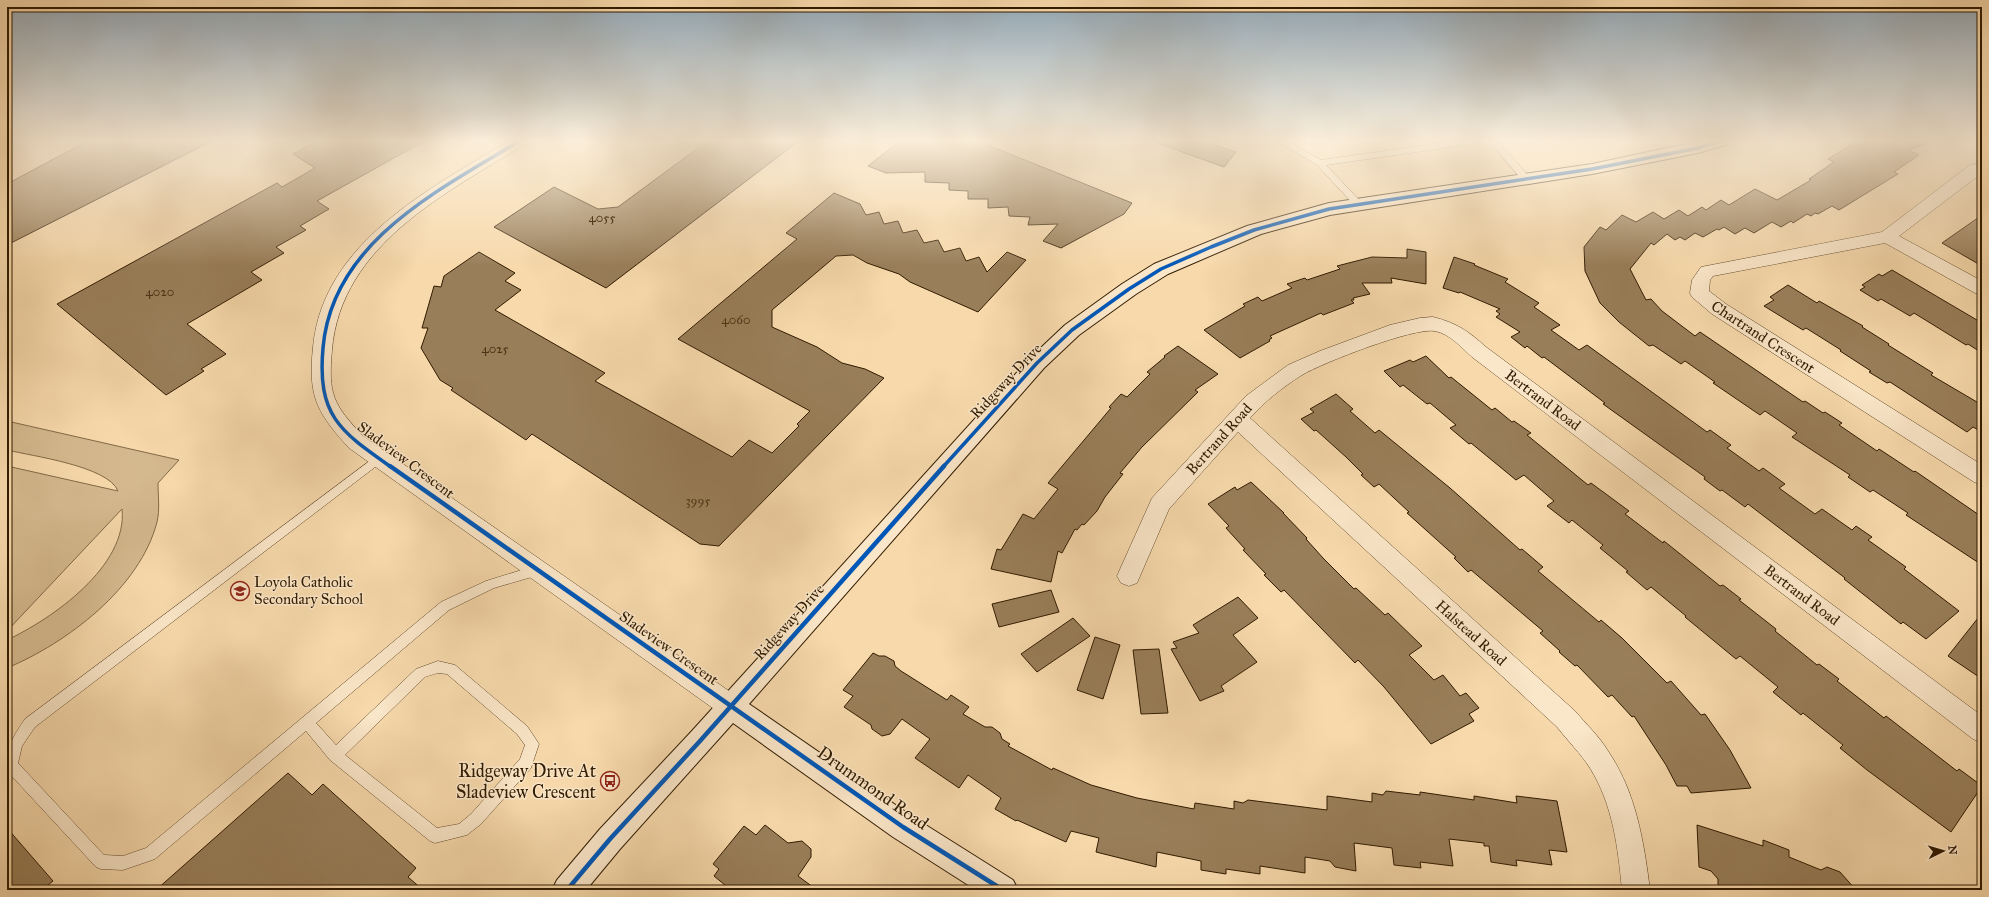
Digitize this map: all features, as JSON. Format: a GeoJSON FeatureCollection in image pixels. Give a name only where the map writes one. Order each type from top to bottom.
{"type":"FeatureCollection","features":[{"type":"Feature","properties":{"kind":"street","name":"Sladeview Crescent"},"geometry":{"type":"LineString","coordinates":[[455,182],[418,205],[389,228],[379,237],[348,276],[328,315],[322,344],[324,398],[338,423],[356,442],[730,706]]}},
{"type":"Feature","properties":{"kind":"street","name":"Ridgeway Drive"},"geometry":{"type":"LineString","coordinates":[[567,890],[610,839],[1037,363],[1072,330],[1129,289],[1162,269],[1199,252],[1254,230],[1329,209],[1508,182]]}},
{"type":"Feature","properties":{"kind":"street","name":"Chartrand Crescent"},"geometry":{"type":"LineString","coordinates":[[1958,182],[1887,237],[1707,271],[1701,280],[1699,293],[1719,309],[1982,476]]}},
{"type":"Feature","properties":{"kind":"street"},"geometry":{"type":"LineString","coordinates":[[1887,237],[1982,289]]}},
{"type":"Feature","properties":{"kind":"street","name":"Bertrand Road"},"geometry":{"type":"LineString","coordinates":[[1129,576],[1160,504],[1236,418],[1253,401],[1295,370],[1327,356],[1397,330],[1433,324],[1445,327],[1460,335],[1485,356],[1982,731]]}},
{"type":"Feature","properties":{"kind":"street","name":"Halstead Road"},"geometry":{"type":"LineString","coordinates":[[1236,418],[1566,719],[1598,759],[1619,798],[1631,840],[1636,890]]}},
{"type":"Feature","properties":{"kind":"street","name":"Drummond Road"},"geometry":{"type":"LineString","coordinates":[[730,706],[903,827],[955,862],[1003,890]]}},
{"type":"Feature","properties":{"kind":"lane"},"geometry":{"type":"LineString","coordinates":[[1337,182],[1359,205]]}},
{"type":"Feature","properties":{"kind":"lane"},"geometry":{"type":"LineString","coordinates":[[379,458],[30,723],[16,744],[11,765],[100,862],[123,863],[150,854],[445,606],[481,586],[508,577],[538,570]]}},
{"type":"Feature","properties":{"kind":"lane"},"geometry":{"type":"LineString","coordinates":[[307,722],[335,755],[435,836],[462,830],[476,819],[526,763],[532,744],[522,730],[450,669],[438,668],[421,673],[335,755]]}},
{"type":"Feature","properties":{"kind":"shaded area"},"geometry":{"type":"Polygon","coordinates":[[[7,421],[179,460],[158,483],[159,508],[157,522],[148,546],[135,569],[118,591],[76,628],[53,644],[7,668],[7,640],[45,619],[65,604],[84,588],[100,570],[113,551],[121,530],[122,509],[7,631],[7,466],[118,491],[111,482],[100,475],[85,469],[68,463],[7,450],[7,421]]]}},
{"type":"Feature","properties":{"kind":"building"},"geometry":{"type":"Polygon","coordinates":[[[11,182],[131,182],[7,245],[7,184],[11,182]]]}},
{"type":"Feature","properties":{"kind":"building"},"geometry":{"type":"Polygon","coordinates":[[[291,182],[351,182],[317,201],[329,209],[300,226],[306,230],[276,247],[284,253],[251,272],[262,280],[187,324],[226,354],[201,369],[204,371],[166,395],[57,304],[277,183],[282,187],[291,182]]]}},
{"type":"Feature","properties":{"kind":"building"},"geometry":{"type":"Polygon","coordinates":[[[652,182],[745,182],[606,288],[494,227],[554,187],[598,209],[618,207],[652,182]]]}},
{"type":"Feature","properties":{"kind":"building"},"geometry":{"type":"Polygon","coordinates":[[[925,182],[1079,182],[1132,203],[1124,214],[1061,248],[1043,241],[1058,224],[1028,225],[1030,217],[1009,216],[1008,207],[988,208],[988,199],[968,199],[968,191],[949,190],[949,183],[925,182]]]}},
{"type":"Feature","properties":{"kind":"building"},"geometry":{"type":"Polygon","coordinates":[[[1808,182],[1885,182],[1839,210],[1832,206],[1818,214],[1815,213],[1811,216],[1807,214],[1793,223],[1791,221],[1781,227],[1772,222],[1754,233],[1745,228],[1735,234],[1724,227],[1719,230],[1717,229],[1703,237],[1695,233],[1685,240],[1680,237],[1675,240],[1667,234],[1654,245],[1651,243],[1630,269],[1646,300],[1651,299],[1662,311],[1695,336],[1700,332],[1803,402],[1805,401],[1842,423],[1839,425],[1877,451],[1879,449],[1914,472],[1915,471],[1982,517],[1982,565],[1906,515],[1908,513],[1873,490],[1870,492],[1848,477],[1850,475],[1792,437],[1797,433],[1765,411],[1760,415],[1713,383],[1715,382],[1685,361],[1681,364],[1653,345],[1649,346],[1619,322],[1600,303],[1585,271],[1584,247],[1600,227],[1606,230],[1622,215],[1636,222],[1653,212],[1664,219],[1679,210],[1688,216],[1702,207],[1706,210],[1721,200],[1729,205],[1755,189],[1777,200],[1808,182]]]}},
{"type":"Feature","properties":{"kind":"building"},"geometry":{"type":"Polygon","coordinates":[[[834,193],[860,204],[866,215],[879,212],[884,224],[898,221],[903,233],[917,230],[924,243],[938,240],[944,252],[960,248],[966,261],[979,257],[987,272],[1007,252],[1026,260],[978,312],[910,282],[899,274],[867,263],[853,255],[836,256],[772,310],[772,327],[817,347],[842,363],[865,369],[884,378],[719,546],[700,544],[532,434],[526,440],[451,390],[453,388],[440,380],[421,348],[428,328],[422,328],[434,286],[441,287],[444,276],[479,252],[515,273],[505,281],[521,290],[495,310],[605,373],[595,381],[732,457],[749,440],[772,453],[799,426],[797,424],[810,411],[678,339],[797,239],[786,233],[834,193]]]}},
{"type":"Feature","properties":{"kind":"building"},"geometry":{"type":"Polygon","coordinates":[[[1982,215],[1982,266],[1942,243],[1982,215]]]}},
{"type":"Feature","properties":{"kind":"building"},"geometry":{"type":"Polygon","coordinates":[[[1407,249],[1426,252],[1426,284],[1391,278],[1392,283],[1362,283],[1370,294],[1353,298],[1354,300],[1351,300],[1354,303],[1323,315],[1321,313],[1270,336],[1272,338],[1269,340],[1270,341],[1240,358],[1204,330],[1245,306],[1243,304],[1258,297],[1262,301],[1292,288],[1287,284],[1305,278],[1307,280],[1340,269],[1337,266],[1372,257],[1407,258],[1407,249]]]}},
{"type":"Feature","properties":{"kind":"building"},"geometry":{"type":"Polygon","coordinates":[[[1454,257],[1475,264],[1474,265],[1508,279],[1505,282],[1539,303],[1534,307],[1560,325],[1551,330],[1579,350],[1587,345],[1707,432],[1710,430],[1731,445],[1727,448],[1759,471],[1763,468],[1785,484],[1779,488],[1815,514],[1822,509],[1852,530],[1856,526],[1872,537],[1868,540],[1906,567],[1904,569],[1959,611],[1926,639],[1903,622],[1901,624],[1844,579],[1845,578],[1748,504],[1745,507],[1722,490],[1720,491],[1704,479],[1705,477],[1603,404],[1605,403],[1544,357],[1542,358],[1527,346],[1525,348],[1511,337],[1520,332],[1496,317],[1500,314],[1496,311],[1500,309],[1460,292],[1459,293],[1443,288],[1454,257]]]}},
{"type":"Feature","properties":{"kind":"building"},"geometry":{"type":"Polygon","coordinates":[[[1892,270],[1982,323],[1982,353],[1968,344],[1966,345],[1914,313],[1910,316],[1881,299],[1878,301],[1860,290],[1865,287],[1862,285],[1879,274],[1882,276],[1892,270]]]}},
{"type":"Feature","properties":{"kind":"building"},"geometry":{"type":"Polygon","coordinates":[[[1788,285],[1817,303],[1819,301],[1863,326],[1862,327],[1889,344],[1888,345],[1933,373],[1931,375],[1982,405],[1982,432],[1973,427],[1967,432],[1890,382],[1887,383],[1869,372],[1871,371],[1806,328],[1803,330],[1764,306],[1774,300],[1770,297],[1788,285]]]}},
{"type":"Feature","properties":{"kind":"building"},"geometry":{"type":"Polygon","coordinates":[[[1178,346],[1218,374],[1195,390],[1198,392],[1142,447],[1120,473],[1123,474],[1105,497],[1097,511],[1084,525],[1082,524],[1077,530],[1075,529],[1062,553],[1058,551],[1051,582],[991,569],[997,549],[1001,550],[1023,514],[1034,519],[1058,489],[1048,483],[1111,408],[1109,407],[1121,394],[1127,397],[1150,374],[1147,372],[1165,357],[1164,356],[1178,346]]]}},
{"type":"Feature","properties":{"kind":"building"},"geometry":{"type":"Polygon","coordinates":[[[1426,356],[1449,378],[1451,377],[1492,410],[1495,408],[1512,422],[1514,421],[1531,433],[1527,435],[1588,485],[1591,483],[1629,511],[1625,514],[1663,543],[1664,541],[1720,586],[1723,585],[1741,599],[1739,600],[1776,629],[1775,631],[1817,665],[1819,664],[1839,679],[1837,681],[1884,718],[1886,716],[1957,771],[1959,769],[1982,786],[1951,832],[1867,770],[1840,748],[1843,745],[1803,713],[1801,715],[1773,692],[1778,687],[1740,656],[1736,659],[1651,587],[1647,590],[1626,572],[1628,571],[1600,548],[1603,545],[1572,520],[1569,523],[1547,506],[1554,501],[1524,475],[1516,480],[1471,443],[1469,444],[1450,428],[1456,425],[1430,403],[1427,404],[1403,385],[1400,387],[1384,371],[1410,360],[1413,362],[1426,356]]]}},
{"type":"Feature","properties":{"kind":"building"},"geometry":{"type":"Polygon","coordinates":[[[1336,394],[1353,409],[1350,411],[1375,433],[1379,430],[1450,488],[1520,550],[1522,549],[1543,567],[1538,571],[1599,622],[1601,620],[1622,638],[1667,683],[1671,681],[1701,715],[1705,714],[1730,750],[1751,788],[1691,793],[1687,786],[1677,786],[1666,765],[1634,716],[1632,717],[1612,695],[1608,697],[1577,665],[1575,666],[1559,652],[1560,651],[1540,633],[1543,631],[1471,570],[1468,572],[1454,558],[1456,557],[1407,513],[1409,512],[1379,484],[1374,487],[1361,475],[1363,474],[1346,457],[1316,430],[1314,431],[1301,419],[1314,412],[1310,409],[1336,394]]]}},
{"type":"Feature","properties":{"kind":"building"},"geometry":{"type":"Polygon","coordinates":[[[1251,482],[1284,513],[1323,558],[1354,589],[1356,588],[1385,615],[1388,613],[1422,646],[1409,655],[1434,680],[1443,675],[1460,696],[1466,693],[1479,708],[1469,714],[1474,721],[1431,744],[1384,687],[1358,660],[1355,663],[1284,590],[1281,592],[1264,575],[1266,574],[1243,550],[1245,549],[1226,528],[1229,526],[1208,504],[1235,487],[1237,490],[1251,482]]]}},
{"type":"Feature","properties":{"kind":"building"},"geometry":{"type":"Polygon","coordinates":[[[1051,590],[1059,612],[999,627],[992,604],[1051,590]]]}},
{"type":"Feature","properties":{"kind":"building"},"geometry":{"type":"Polygon","coordinates":[[[1238,597],[1258,618],[1233,635],[1257,662],[1221,686],[1224,691],[1200,701],[1171,649],[1177,648],[1173,642],[1199,633],[1193,625],[1238,597]]]}},
{"type":"Feature","properties":{"kind":"building"},"geometry":{"type":"Polygon","coordinates":[[[1982,613],[1982,679],[1948,656],[1982,613]]]}},
{"type":"Feature","properties":{"kind":"building"},"geometry":{"type":"Polygon","coordinates":[[[1073,618],[1090,636],[1037,672],[1021,654],[1073,618]]]}},
{"type":"Feature","properties":{"kind":"building"},"geometry":{"type":"Polygon","coordinates":[[[1095,637],[1120,645],[1103,699],[1077,690],[1095,637]]]}},
{"type":"Feature","properties":{"kind":"building"},"geometry":{"type":"Polygon","coordinates":[[[1159,649],[1168,713],[1141,714],[1133,650],[1159,649]]]}},
{"type":"Feature","properties":{"kind":"building"},"geometry":{"type":"Polygon","coordinates":[[[873,653],[879,656],[885,656],[894,661],[895,666],[901,671],[947,700],[951,695],[969,707],[963,714],[985,727],[992,727],[1000,733],[1002,739],[1010,744],[1008,746],[1052,770],[1053,768],[1091,785],[1137,798],[1194,809],[1195,803],[1234,809],[1234,801],[1243,803],[1248,800],[1327,810],[1327,796],[1372,802],[1372,793],[1383,795],[1386,791],[1420,795],[1420,792],[1474,800],[1474,796],[1517,803],[1516,796],[1557,801],[1567,852],[1549,850],[1552,865],[1516,860],[1517,866],[1491,862],[1489,846],[1484,846],[1484,843],[1449,839],[1453,866],[1420,862],[1421,868],[1394,865],[1392,848],[1354,843],[1356,871],[1335,867],[1330,861],[1305,857],[1305,873],[1260,866],[1260,874],[1226,869],[1226,874],[1201,870],[1201,861],[1157,852],[1156,867],[1096,852],[1099,838],[1071,831],[1066,842],[1017,820],[1016,821],[995,809],[1001,798],[968,775],[959,788],[915,758],[930,739],[902,719],[890,734],[882,736],[872,729],[871,725],[844,707],[853,696],[843,690],[873,653]]]}},
{"type":"Feature","properties":{"kind":"building"},"geometry":{"type":"Polygon","coordinates":[[[288,773],[312,795],[323,784],[416,868],[408,877],[423,890],[156,890],[288,773]]]}},
{"type":"Feature","properties":{"kind":"building"},"geometry":{"type":"Polygon","coordinates":[[[765,825],[788,843],[802,841],[811,849],[811,857],[798,876],[817,890],[731,890],[714,876],[719,869],[713,864],[744,826],[756,835],[765,825]]]}},
{"type":"Feature","properties":{"kind":"building"},"geometry":{"type":"Polygon","coordinates":[[[1697,825],[1763,846],[1763,840],[1789,850],[1789,857],[1821,870],[1827,867],[1840,872],[1856,890],[1718,890],[1718,879],[1711,871],[1699,867],[1697,825]]]}},
{"type":"Feature","properties":{"kind":"building"},"geometry":{"type":"Polygon","coordinates":[[[7,828],[53,881],[42,890],[7,890],[7,828]]]}},
{"type":"Feature","properties":{"kind":"cycle path"},"geometry":{"type":"LineString","coordinates":[[452,182],[415,206],[386,230],[358,261],[346,278],[336,297],[324,335],[322,355],[322,388],[326,404],[337,422],[356,442],[903,827],[1003,890]]}},
{"type":"Feature","properties":{"kind":"cycle path"},"geometry":{"type":"LineString","coordinates":[[567,890],[610,839],[700,741],[915,498],[1037,363],[1072,330],[1129,289],[1161,269],[1254,230],[1329,209],[1507,182]]}},
{"type":"Feature","properties":{"kind":"place","name":"Loyola Catholic Secondary School"},"geometry":{"type":"Point","coordinates":[240,591]}},
{"type":"Feature","properties":{"kind":"place","name":"Ridgeway Drive At Sladeview Crescent"},"geometry":{"type":"Point","coordinates":[610,781]}}]}
